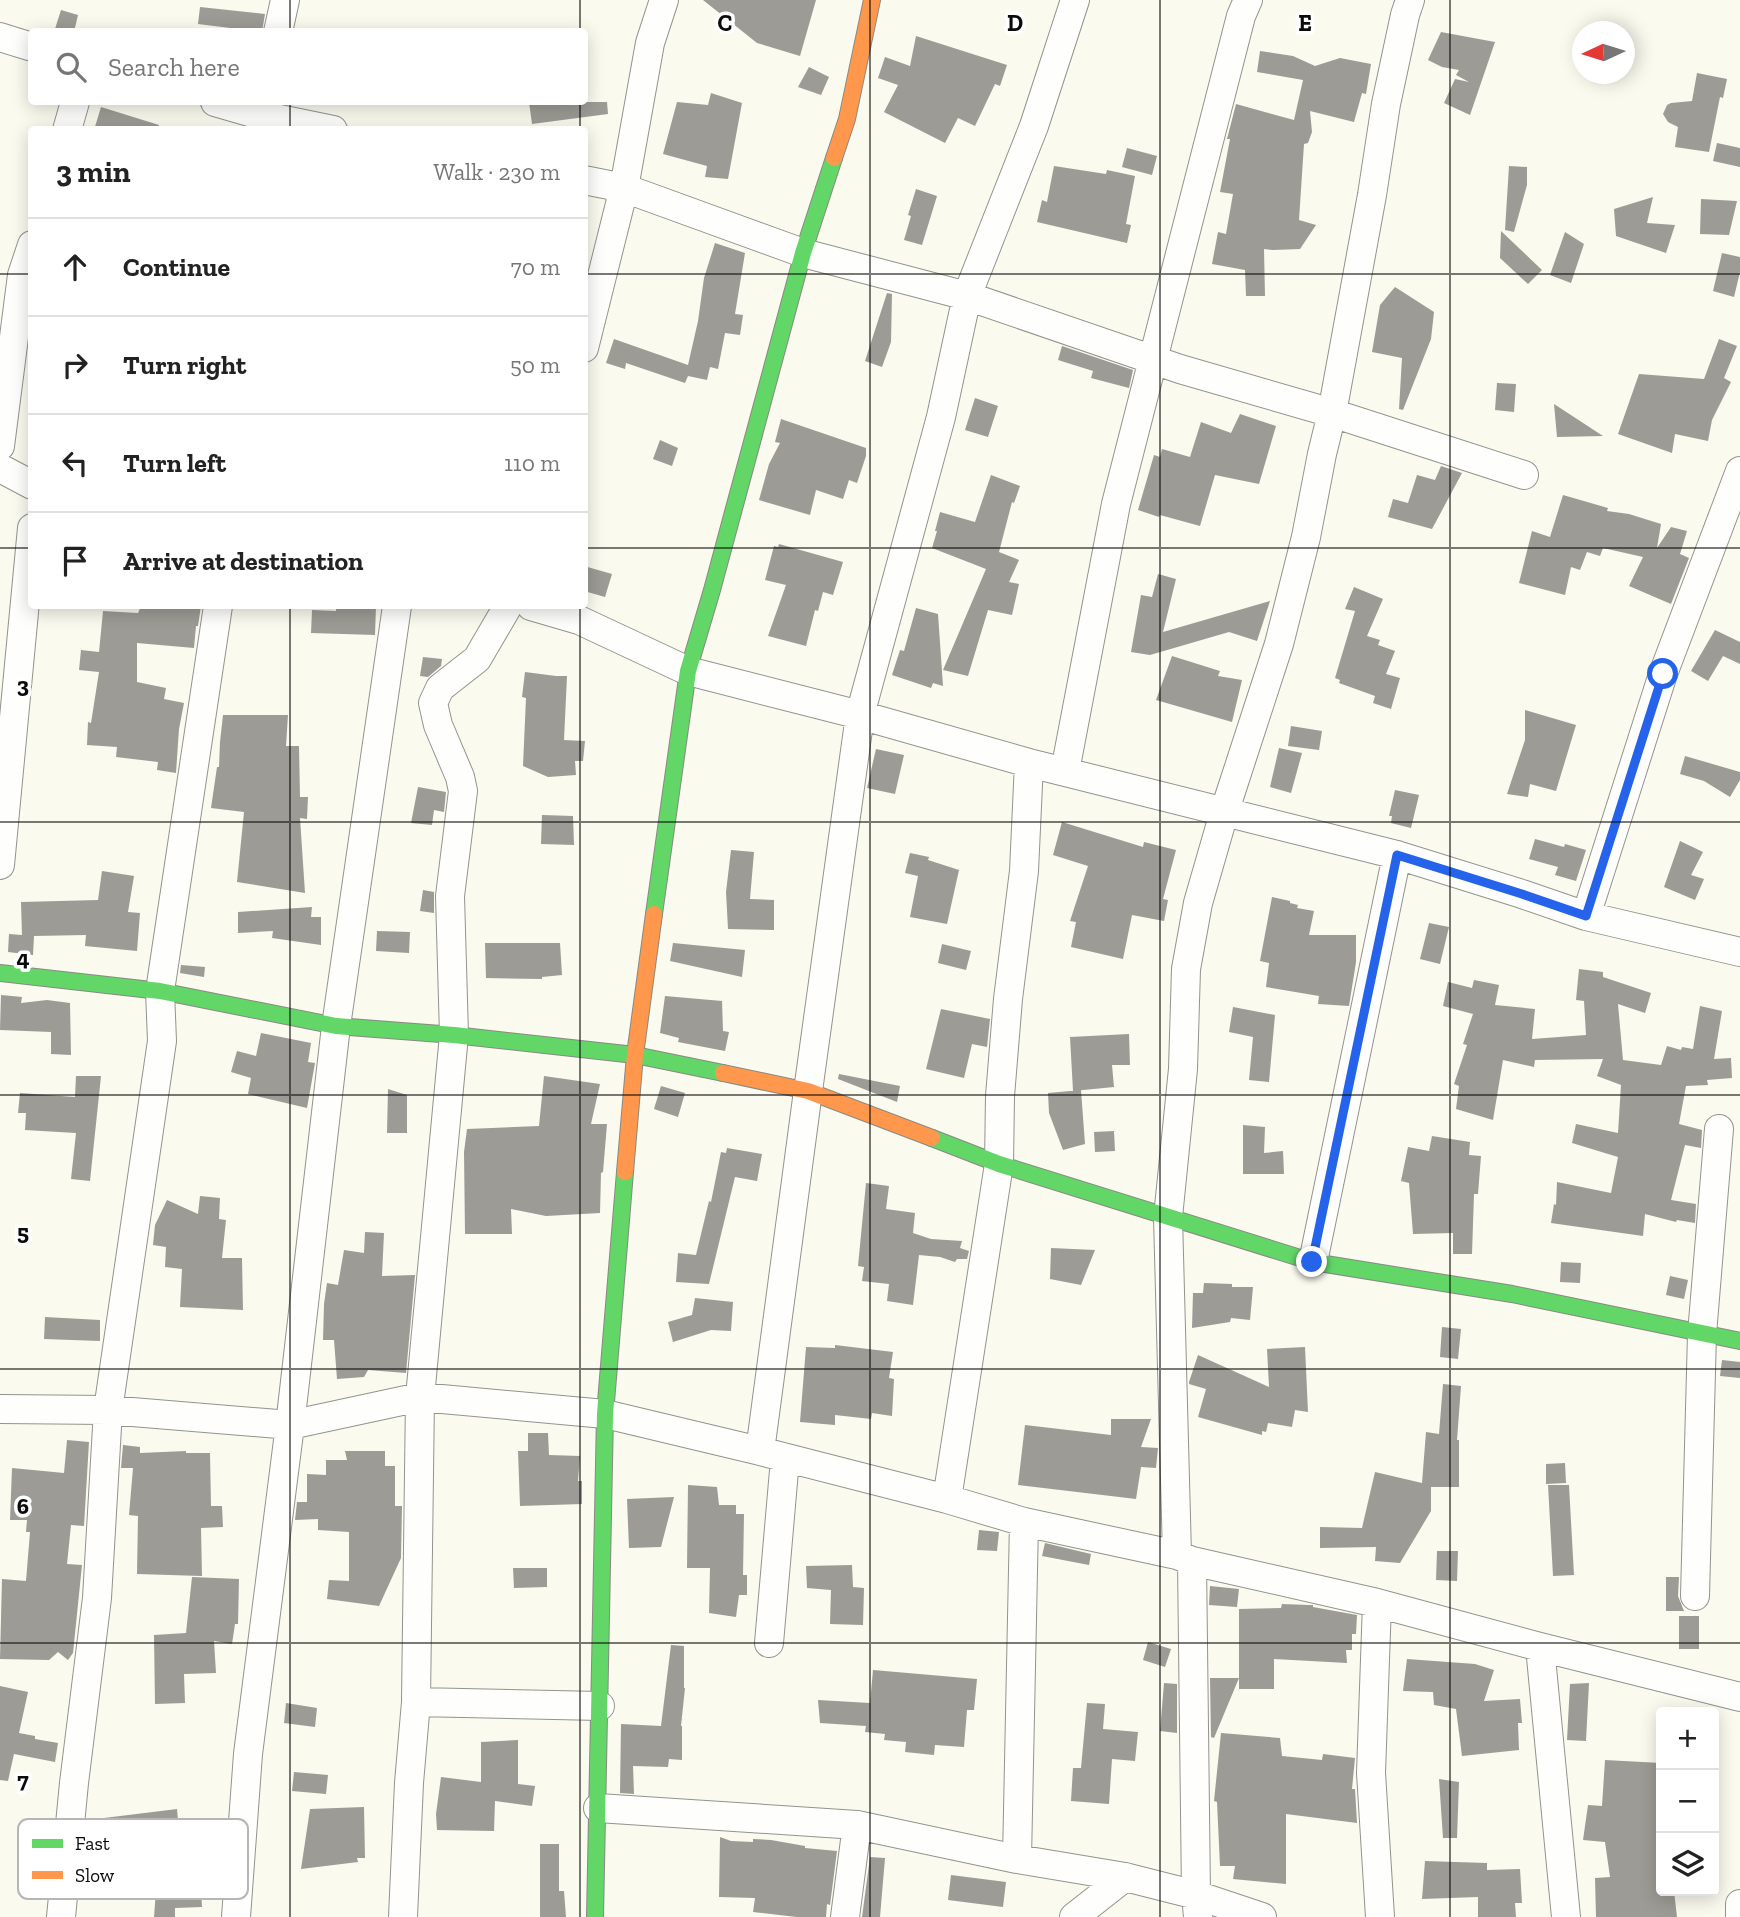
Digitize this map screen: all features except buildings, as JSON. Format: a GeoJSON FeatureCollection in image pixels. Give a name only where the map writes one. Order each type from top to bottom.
{"type":"FeatureCollection","features":[{"type":"Feature","properties":{"kind":"street"},"geometry":{"type":"LineString","coordinates":[[279,28],[285,0]]}},
{"type":"Feature","properties":{"kind":"street"},"geometry":{"type":"LineString","coordinates":[[588,332],[624,188],[650,43],[664,0]]}},
{"type":"Feature","properties":{"kind":"street"},"geometry":{"type":"LineString","coordinates":[[595,1917],[606,1414],[635,1055],[688,671],[803,253],[847,119],[872,0]]}},
{"type":"Feature","properties":{"kind":"street"},"geometry":{"type":"LineString","coordinates":[[769,1643],[773,1455],[808,1091],[860,715],[941,417],[967,296],[1034,126],[1075,0]]}},
{"type":"Feature","properties":{"kind":"street"},"geometry":{"type":"LineString","coordinates":[[1065,771],[1116,504],[1241,16],[1248,0]]}},
{"type":"Feature","properties":{"kind":"street"},"geometry":{"type":"LineString","coordinates":[[1197,1906],[1168,1217],[1183,1069],[1186,969],[1198,903],[1279,644],[1306,537],[1332,413],[1386,104],[1409,0]]}},
{"type":"Feature","properties":{"kind":"street"},"geometry":{"type":"LineString","coordinates":[[0,37],[28,46]]}},
{"type":"Feature","properties":{"kind":"street"},"geometry":{"type":"LineString","coordinates":[[68,126],[74,105]]}},
{"type":"Feature","properties":{"kind":"street"},"geometry":{"type":"LineString","coordinates":[[225,105],[314,126]]}},
{"type":"Feature","properties":{"kind":"street"},"geometry":{"type":"LineString","coordinates":[[588,181],[624,188],[803,253],[967,296],[1153,360],[1332,413],[1524,475]]}},
{"type":"Feature","properties":{"kind":"street"},"geometry":{"type":"LineString","coordinates":[[0,446],[22,275],[28,257]]}},
{"type":"Feature","properties":{"kind":"street"},"geometry":{"type":"LineString","coordinates":[[0,468],[28,484]]}},
{"type":"Feature","properties":{"kind":"street"},"geometry":{"type":"LineString","coordinates":[[1586,916],[1663,674],[1740,471]]}},
{"type":"Feature","properties":{"kind":"street"},"geometry":{"type":"LineString","coordinates":[[0,479],[28,485]]}},
{"type":"Feature","properties":{"kind":"street"},"geometry":{"type":"LineString","coordinates":[[0,865],[28,570]]}},
{"type":"Feature","properties":{"kind":"street"},"geometry":{"type":"LineString","coordinates":[[71,1819],[97,1598],[108,1410],[162,1041],[160,990],[218,609]]}},
{"type":"Feature","properties":{"kind":"street"},"geometry":{"type":"LineString","coordinates":[[243,1819],[247,1754],[290,1425],[336,1026],[397,609]]}},
{"type":"Feature","properties":{"kind":"street"},"geometry":{"type":"LineString","coordinates":[[403,1917],[416,1702],[420,1397],[454,1035],[450,896],[463,791],[433,703],[440,688],[477,659],[506,609]]}},
{"type":"Feature","properties":{"kind":"street"},"geometry":{"type":"LineString","coordinates":[[541,609],[579,620],[688,671],[860,715],[1029,764],[1397,855],[1586,916],[1740,952]]}},
{"type":"Feature","properties":{"kind":"street"},"geometry":{"type":"LineString","coordinates":[[947,1499],[999,1164],[1000,1096],[1008,999],[1024,871],[1029,764]]}},
{"type":"Feature","properties":{"kind":"street"},"geometry":{"type":"LineString","coordinates":[[1312,1262],[1397,855]]}},
{"type":"Feature","properties":{"kind":"street"},"geometry":{"type":"LineString","coordinates":[[0,973],[160,990],[336,1026],[454,1035],[635,1055],[808,1091],[999,1164],[1312,1262],[1511,1294],[1740,1341]]}},
{"type":"Feature","properties":{"kind":"street"},"geometry":{"type":"LineString","coordinates":[[1695,1596],[1702,1334],[1719,1129]]}},
{"type":"Feature","properties":{"kind":"street"},"geometry":{"type":"LineString","coordinates":[[0,1409],[108,1410],[290,1425],[420,1397],[606,1414],[947,1499],[1024,1522],[1377,1603],[1740,1697]]}},
{"type":"Feature","properties":{"kind":"street"},"geometry":{"type":"LineString","coordinates":[[1017,1859],[1024,1522]]}},
{"type":"Feature","properties":{"kind":"street"},"geometry":{"type":"LineString","coordinates":[[1377,1603],[1371,1773],[1380,1917]]}},
{"type":"Feature","properties":{"kind":"street"},"geometry":{"type":"LineString","coordinates":[[1540,1647],[1566,1917]]}},
{"type":"Feature","properties":{"kind":"street"},"geometry":{"type":"LineString","coordinates":[[416,1702],[600,1706]]}},
{"type":"Feature","properties":{"kind":"street"},"geometry":{"type":"LineString","coordinates":[[598,1808],[857,1825],[1017,1859],[1125,1877],[1197,1906],[1262,1917]]}},
{"type":"Feature","properties":{"kind":"street"},"geometry":{"type":"LineString","coordinates":[[845,1917],[857,1825]]}},
{"type":"Feature","properties":{"kind":"street"},"geometry":{"type":"LineString","coordinates":[[1074,1917],[1125,1877]]}},
{"type":"Feature","properties":{"kind":"street"},"geometry":{"type":"LineString","coordinates":[[61,1917],[63,1899]]}},
{"type":"Feature","properties":{"kind":"street"},"geometry":{"type":"LineString","coordinates":[[236,1917],[237,1899]]}},
{"type":"Feature","properties":{"kind":"street"},"geometry":{"type":"LineString","coordinates":[[1740,1904],[1740,1917]]}},
{"type":"Feature","properties":{"kind":"traffic: fast"},"geometry":{"type":"LineString","coordinates":[[654,914],[688,671],[803,253],[834,158]]}},
{"type":"Feature","properties":{"kind":"traffic: fast"},"geometry":{"type":"LineString","coordinates":[[0,973],[160,991],[336,1026],[454,1035],[635,1055],[723,1073]]}},
{"type":"Feature","properties":{"kind":"traffic: fast"},"geometry":{"type":"LineString","coordinates":[[932,1138],[999,1164],[1313,1262],[1512,1294],[1740,1341]]}},
{"type":"Feature","properties":{"kind":"traffic: fast"},"geometry":{"type":"LineString","coordinates":[[595,1917],[605,1414],[625,1172]]}},
{"type":"Feature","properties":{"kind":"traffic: slow"},"geometry":{"type":"LineString","coordinates":[[834,158],[847,119],[872,0]]}},
{"type":"Feature","properties":{"kind":"traffic: slow"},"geometry":{"type":"LineString","coordinates":[[625,1172],[635,1055],[654,914]]}},
{"type":"Feature","properties":{"kind":"traffic: slow"},"geometry":{"type":"LineString","coordinates":[[723,1073],[808,1091],[932,1138]]}},
{"type":"Feature","properties":{"kind":"route"},"geometry":{"type":"LineString","coordinates":[[1312,1262],[1397,855],[1586,916],[1663,674]]}}]}
